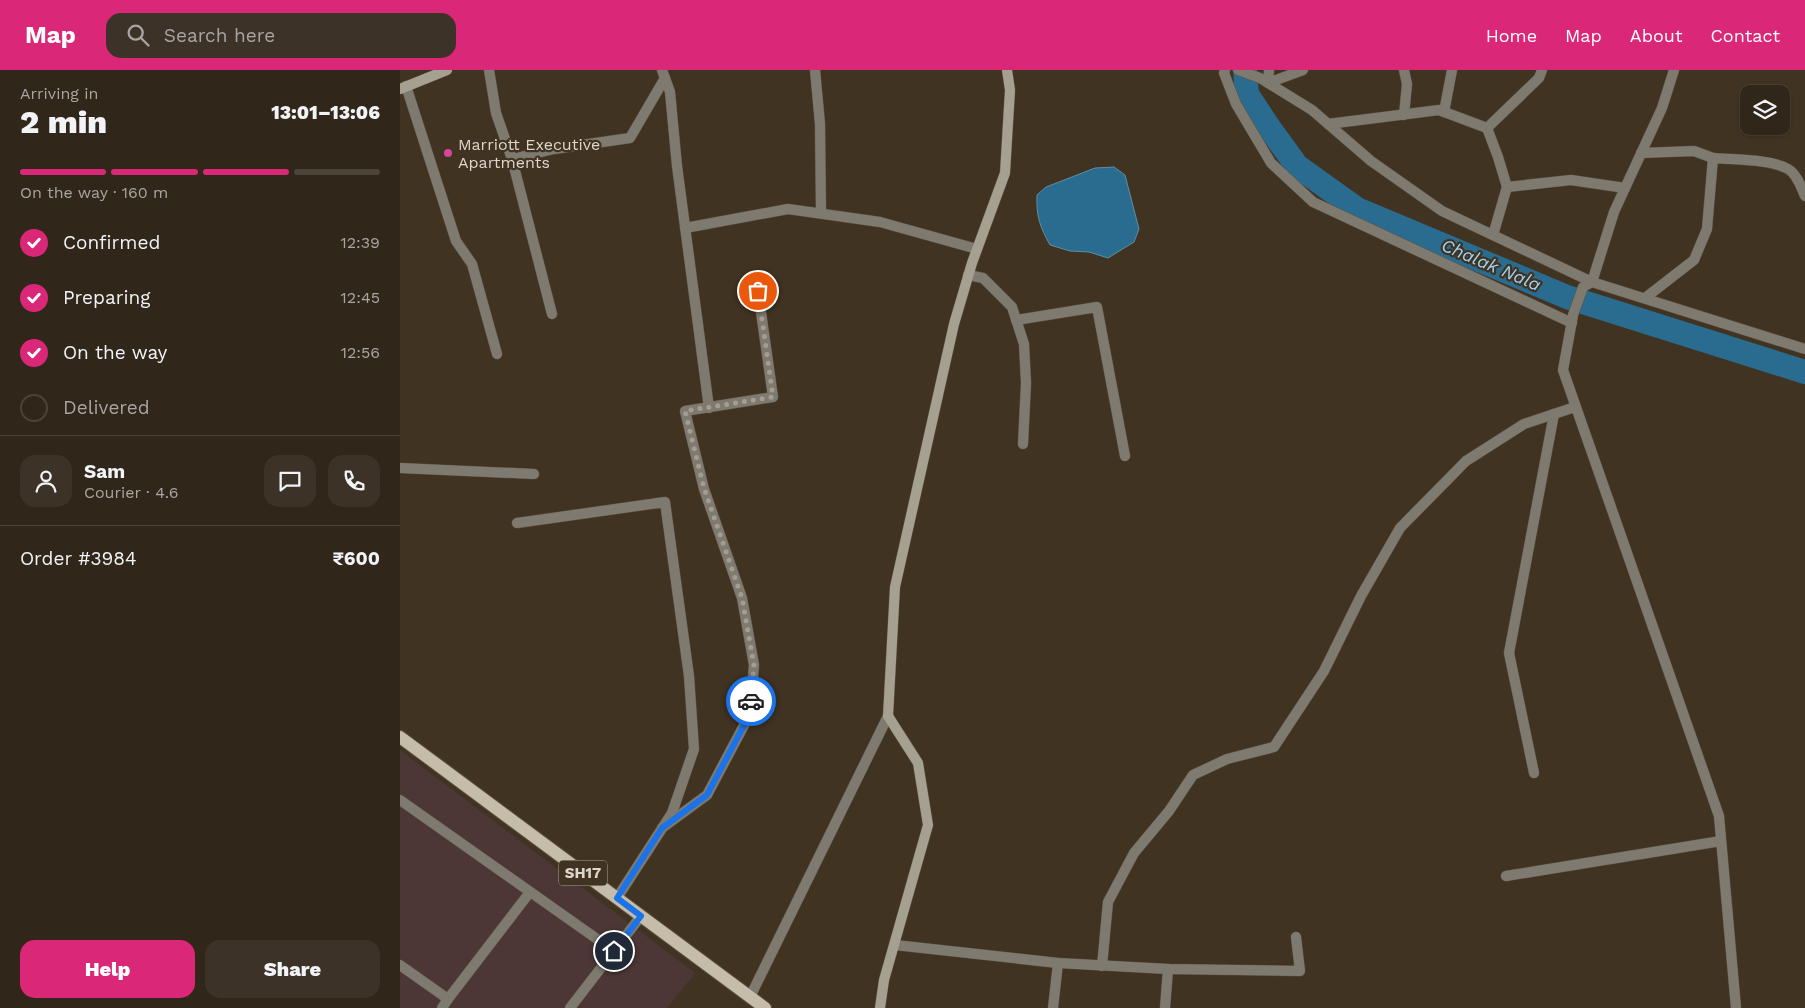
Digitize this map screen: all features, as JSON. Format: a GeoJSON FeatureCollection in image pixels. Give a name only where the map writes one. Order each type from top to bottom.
{"type":"FeatureCollection","features":[{"type":"Feature","properties":{"kind":"main road","name":"SH17"},"geometry":{"type":"LineString","coordinates":[[400,737],[765,1008]]}},
{"type":"Feature","properties":{"kind":"street"},"geometry":{"type":"LineString","coordinates":[[447,70],[403,88],[456,241],[472,264],[497,354]]}},
{"type":"Feature","properties":{"kind":"street"},"geometry":{"type":"LineString","coordinates":[[489,70],[496,113],[512,159],[552,314]]}},
{"type":"Feature","properties":{"kind":"street"},"geometry":{"type":"LineString","coordinates":[[815,70],[820,124],[821,213]]}},
{"type":"Feature","properties":{"kind":"street"},"geometry":{"type":"LineString","coordinates":[[750,997],[888,716],[895,587],[954,324],[968,275],[1006,173],[1010,90],[1007,70]]}},
{"type":"Feature","properties":{"kind":"street"},"geometry":{"type":"LineString","coordinates":[[1225,70],[1224,73],[1236,104],[1271,163],[1313,202],[1573,319]]}},
{"type":"Feature","properties":{"kind":"street"},"geometry":{"type":"LineString","coordinates":[[1238,70],[1264,80],[1312,110],[1371,161],[1442,211],[1587,284],[1645,298],[1805,349]]}},
{"type":"Feature","properties":{"kind":"street"},"geometry":{"type":"LineString","coordinates":[[1264,80],[1269,70]]}},
{"type":"Feature","properties":{"kind":"street"},"geometry":{"type":"LineString","coordinates":[[1264,80],[1303,70]]}},
{"type":"Feature","properties":{"kind":"street"},"geometry":{"type":"LineString","coordinates":[[1404,70],[1407,84],[1404,114]]}},
{"type":"Feature","properties":{"kind":"street"},"geometry":{"type":"LineString","coordinates":[[1444,112],[1452,70]]}},
{"type":"Feature","properties":{"kind":"street"},"geometry":{"type":"LineString","coordinates":[[1487,128],[1539,78],[1542,70]]}},
{"type":"Feature","properties":{"kind":"street"},"geometry":{"type":"LineString","coordinates":[[1674,70],[1662,108],[1614,212],[1573,319],[1562,370],[1719,816],[1736,1008]]}},
{"type":"Feature","properties":{"kind":"street"},"geometry":{"type":"LineString","coordinates":[[512,159],[554,149],[630,138],[664,74]]}},
{"type":"Feature","properties":{"kind":"street"},"geometry":{"type":"LineString","coordinates":[[664,74],[670,92],[676,166],[709,408]]}},
{"type":"Feature","properties":{"kind":"street"},"geometry":{"type":"LineString","coordinates":[[1328,124],[1439,110],[1487,128]]}},
{"type":"Feature","properties":{"kind":"street"},"geometry":{"type":"LineString","coordinates":[[1487,128],[1507,187],[1493,235]]}},
{"type":"Feature","properties":{"kind":"street"},"geometry":{"type":"LineString","coordinates":[[1641,153],[1694,151],[1713,158],[1770,163],[1790,170],[1800,184],[1805,196]]}},
{"type":"Feature","properties":{"kind":"street"},"geometry":{"type":"LineString","coordinates":[[1645,298],[1694,260],[1707,229],[1713,158]]}},
{"type":"Feature","properties":{"kind":"street"},"geometry":{"type":"LineString","coordinates":[[1507,187],[1571,180],[1625,188]]}},
{"type":"Feature","properties":{"kind":"street"},"geometry":{"type":"LineString","coordinates":[[685,228],[788,209],[880,222],[977,249]]}},
{"type":"Feature","properties":{"kind":"street"},"geometry":{"type":"LineString","coordinates":[[968,275],[983,278],[1012,307],[1024,344],[1026,383],[1023,444]]}},
{"type":"Feature","properties":{"kind":"street"},"geometry":{"type":"LineString","coordinates":[[662,828],[707,795],[750,714],[754,665],[742,598],[704,488],[685,411],[773,397],[758,291]]}},
{"type":"Feature","properties":{"kind":"street"},"geometry":{"type":"LineString","coordinates":[[1016,320],[1097,307],[1125,456]]}},
{"type":"Feature","properties":{"kind":"street"},"geometry":{"type":"LineString","coordinates":[[1102,966],[1108,902],[1134,854],[1169,811],[1193,776],[1227,759],[1274,747],[1324,671],[1361,596],[1400,528],[1466,461],[1524,424],[1576,407]]}},
{"type":"Feature","properties":{"kind":"street"},"geometry":{"type":"LineString","coordinates":[[1534,773],[1509,653],[1554,414]]}},
{"type":"Feature","properties":{"kind":"street"},"geometry":{"type":"LineString","coordinates":[[400,468],[534,474]]}},
{"type":"Feature","properties":{"kind":"street"},"geometry":{"type":"LineString","coordinates":[[517,523],[665,502],[689,676],[694,749],[672,813],[617,898]]}},
{"type":"Feature","properties":{"kind":"street"},"geometry":{"type":"LineString","coordinates":[[880,1008],[884,980],[928,825],[918,764],[888,716]]}},
{"type":"Feature","properties":{"kind":"street"},"geometry":{"type":"LineString","coordinates":[[400,800],[614,951]]}},
{"type":"Feature","properties":{"kind":"street"},"geometry":{"type":"LineString","coordinates":[[1506,876],[1721,842]]}},
{"type":"Feature","properties":{"kind":"street"},"geometry":{"type":"LineString","coordinates":[[400,965],[445,1004],[530,892]]}},
{"type":"Feature","properties":{"kind":"street"},"geometry":{"type":"LineString","coordinates":[[570,1008],[641,916]]}},
{"type":"Feature","properties":{"kind":"street"},"geometry":{"type":"LineString","coordinates":[[895,945],[1102,966],[1300,971],[1296,937]]}},
{"type":"Feature","properties":{"kind":"street"},"geometry":{"type":"LineString","coordinates":[[1053,1008],[1058,963]]}},
{"type":"Feature","properties":{"kind":"street"},"geometry":{"type":"LineString","coordinates":[[1165,1008],[1168,969]]}},
{"type":"Feature","properties":{"kind":"shaded area"},"geometry":{"type":"Polygon","coordinates":[[[400,750],[695,973],[667,1008],[400,1008],[400,750]]]}},
{"type":"Feature","properties":{"kind":"water"},"geometry":{"type":"Polygon","coordinates":[[[1114,167],[1125,175],[1139,229],[1134,242],[1108,258],[1089,252],[1070,251],[1050,245],[1039,221],[1037,195],[1046,187],[1095,168],[1114,167]]]}},
{"type":"Feature","properties":{"kind":"waterway","name":"Chalak Nala"},"geometry":{"type":"LineString","coordinates":[[1245,70],[1247,94],[1297,166],[1357,209],[1567,297],[1805,372]]}},
{"type":"Feature","properties":{"kind":"way so far"},"geometry":{"type":"LineString","coordinates":[[751,701],[754,665],[742,598],[704,488],[685,411],[773,397],[758,291]]}},
{"type":"Feature","properties":{"kind":"place","name":"Marriott Executive Apartments"},"geometry":{"type":"Point","coordinates":[448,153]}},
{"type":"Feature","properties":{"kind":"route"},"geometry":{"type":"LineString","coordinates":[[614,951],[641,916],[617,898],[662,828],[707,795],[750,714],[751,701]]}}]}
